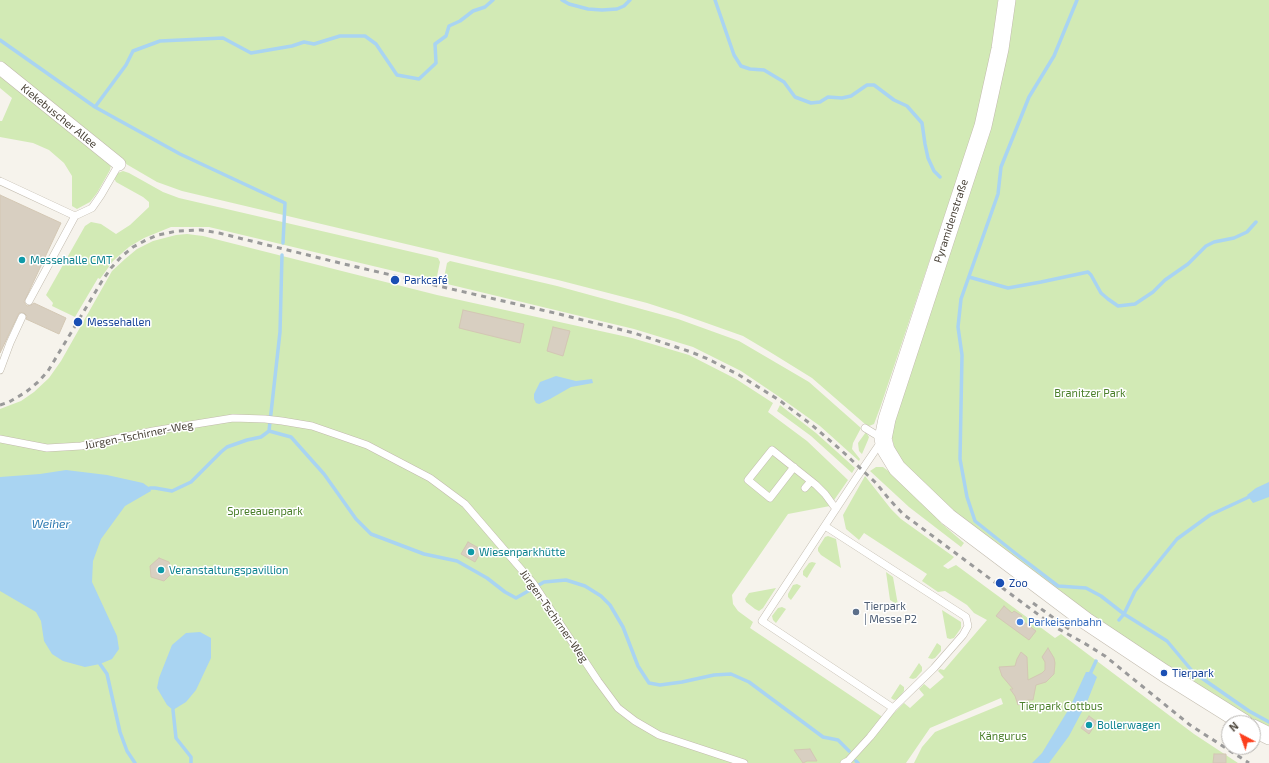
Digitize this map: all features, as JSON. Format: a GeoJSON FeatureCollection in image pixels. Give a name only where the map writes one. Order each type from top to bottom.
{"type":"FeatureCollection","features":[{"type":"Feature","properties":{"kind":"street","name":"Pyramidenstraße"},"geometry":{"type":"LineString","coordinates":[[883,439],[887,419],[982,126],[1000,49],[1007,0]]}},
{"type":"Feature","properties":{"kind":"street","name":"Kiekebuscher Allee"},"geometry":{"type":"LineString","coordinates":[[0,68],[119,164]]}},
{"type":"Feature","properties":{"kind":"street"},"geometry":{"type":"LineString","coordinates":[[883,439],[886,450],[897,468],[948,517],[1086,621],[1164,673],[1231,715]]}},
{"type":"Feature","properties":{"kind":"lane"},"geometry":{"type":"LineString","coordinates":[[29,301],[75,216],[92,208],[119,164]]}},
{"type":"Feature","properties":{"kind":"lane"},"geometry":{"type":"LineString","coordinates":[[0,182],[75,216]]}},
{"type":"Feature","properties":{"kind":"lane"},"geometry":{"type":"LineString","coordinates":[[0,370],[22,317]]}},
{"type":"Feature","properties":{"kind":"lane","name":"Jürgen-Tschirner-Weg"},"geometry":{"type":"LineString","coordinates":[[0,439],[47,448],[81,446],[233,418],[281,420],[312,426],[367,445],[430,478],[465,504],[533,583],[607,695],[618,708],[659,735],[744,763]]}},
{"type":"Feature","properties":{"kind":"lane"},"geometry":{"type":"LineString","coordinates":[[865,428],[883,439],[762,621],[893,708]]}},
{"type":"Feature","properties":{"kind":"lane"},"geometry":{"type":"LineString","coordinates":[[794,467],[770,498],[748,480],[772,450],[794,467],[811,481],[825,494],[836,509]]}},
{"type":"Feature","properties":{"kind":"lane"},"geometry":{"type":"LineString","coordinates":[[805,488],[811,481]]}},
{"type":"Feature","properties":{"kind":"lane"},"geometry":{"type":"LineString","coordinates":[[825,526],[966,617],[968,626],[964,635],[934,668],[893,708],[870,737],[848,761],[844,763]]}},
{"type":"Feature","properties":{"kind":"green space"},"geometry":{"type":"Polygon","coordinates":[[[0,0],[998,0],[995,32],[975,125],[880,408],[874,424],[869,426],[812,378],[770,352],[743,336],[681,314],[647,303],[558,280],[182,191],[157,182],[121,161],[0,63],[0,0]]]}},
{"type":"Feature","properties":{"kind":"green space","name":"Branitzer Park"},"geometry":{"type":"Polygon","coordinates":[[[1013,0],[1269,0],[1269,729],[1261,725],[1261,715],[1243,715],[1069,602],[951,513],[902,464],[896,454],[892,438],[893,421],[1013,0]]]}},
{"type":"Feature","properties":{"kind":"green space"},"geometry":{"type":"Polygon","coordinates":[[[0,72],[111,165],[110,170],[97,193],[90,202],[77,209],[72,206],[72,176],[64,163],[49,150],[33,143],[0,137],[0,121],[2,121],[12,98],[0,88],[0,72]]]}},
{"type":"Feature","properties":{"kind":"green space"},"geometry":{"type":"Polygon","coordinates":[[[123,171],[163,192],[179,198],[438,258],[440,262],[436,281],[209,227],[171,227],[144,238],[129,247],[113,261],[100,279],[98,278],[75,317],[52,306],[53,303],[46,295],[85,226],[91,222],[101,224],[116,234],[130,225],[149,207],[149,202],[143,197],[116,182],[114,178],[118,173],[123,171]]]}},
{"type":"Feature","properties":{"kind":"green space","name":"Spreeauenpark"},"geometry":{"type":"Polygon","coordinates":[[[187,234],[203,236],[437,295],[632,338],[689,355],[736,379],[773,403],[768,412],[807,441],[848,480],[830,506],[788,514],[732,595],[733,604],[738,611],[753,622],[750,628],[887,720],[904,703],[910,708],[924,695],[919,689],[924,684],[930,689],[944,677],[938,671],[940,669],[944,670],[987,620],[974,613],[967,605],[945,591],[938,592],[922,581],[927,574],[864,533],[859,540],[846,529],[843,515],[865,476],[891,509],[901,519],[954,557],[943,566],[948,569],[956,565],[1055,638],[1061,634],[1194,734],[1221,752],[1221,755],[1226,755],[1238,763],[914,763],[922,747],[935,732],[1003,704],[1001,698],[930,728],[906,763],[0,763],[0,409],[21,401],[34,392],[49,378],[61,361],[112,271],[137,249],[153,241],[176,235],[187,234]]]}},
{"type":"Feature","properties":{"kind":"green space"},"geometry":{"type":"Polygon","coordinates":[[[450,261],[557,286],[678,319],[739,341],[809,382],[861,428],[853,443],[852,449],[860,459],[859,461],[820,426],[741,371],[693,347],[634,329],[443,283],[447,263],[450,261]]]}},
{"type":"Feature","properties":{"kind":"green space"},"geometry":{"type":"Polygon","coordinates":[[[780,405],[816,433],[855,468],[852,473],[811,436],[777,411],[780,405]]]}},
{"type":"Feature","properties":{"kind":"green space"},"geometry":{"type":"Polygon","coordinates":[[[866,432],[869,437],[862,454],[859,451],[858,443],[866,432]]]}},
{"type":"Feature","properties":{"kind":"green space"},"geometry":{"type":"Polygon","coordinates":[[[876,467],[883,467],[891,473],[938,514],[941,523],[964,543],[961,547],[909,507],[870,471],[876,467]]]}},
{"type":"Feature","properties":{"kind":"green space"},"geometry":{"type":"Polygon","coordinates":[[[828,536],[836,539],[841,568],[821,555],[818,551],[818,548],[825,537],[828,536]]]}},
{"type":"Feature","properties":{"kind":"green space"},"geometry":{"type":"Polygon","coordinates":[[[809,563],[816,563],[807,578],[803,575],[803,571],[809,563]]]}},
{"type":"Feature","properties":{"kind":"green space"},"geometry":{"type":"Polygon","coordinates":[[[886,572],[893,577],[898,605],[890,600],[886,572]]]}},
{"type":"Feature","properties":{"kind":"green space"},"geometry":{"type":"Polygon","coordinates":[[[797,584],[801,586],[791,600],[788,597],[788,594],[793,585],[797,584]]]}},
{"type":"Feature","properties":{"kind":"green space"},"geometry":{"type":"Polygon","coordinates":[[[776,588],[763,608],[759,611],[746,602],[745,599],[749,593],[776,588]]]}},
{"type":"Feature","properties":{"kind":"green space"},"geometry":{"type":"Polygon","coordinates":[[[782,607],[786,609],[776,623],[772,616],[778,608],[782,607]]]}},
{"type":"Feature","properties":{"kind":"green space"},"geometry":{"type":"Polygon","coordinates":[[[942,610],[961,622],[961,628],[954,638],[947,638],[942,610]]]}},
{"type":"Feature","properties":{"kind":"green space"},"geometry":{"type":"Polygon","coordinates":[[[937,643],[941,646],[941,651],[935,658],[928,658],[937,643]]]}},
{"type":"Feature","properties":{"kind":"green space"},"geometry":{"type":"Polygon","coordinates":[[[919,663],[922,667],[922,671],[916,678],[909,678],[919,663]]]}},
{"type":"Feature","properties":{"kind":"green space"},"geometry":{"type":"Polygon","coordinates":[[[900,684],[904,687],[904,691],[898,699],[894,700],[891,698],[900,684]]]}},
{"type":"Feature","properties":{"kind":"water"},"geometry":{"type":"Polygon","coordinates":[[[556,376],[576,381],[592,379],[593,383],[571,387],[550,399],[539,404],[536,403],[534,394],[540,382],[556,376]]]}},
{"type":"Feature","properties":{"kind":"water","name":"Weiher"},"geometry":{"type":"Polygon","coordinates":[[[66,470],[107,475],[143,483],[150,488],[151,491],[125,506],[101,539],[93,561],[92,582],[117,636],[119,649],[112,659],[100,664],[85,667],[63,661],[52,654],[44,641],[41,621],[36,612],[0,591],[0,477],[40,474],[66,470]]]}},
{"type":"Feature","properties":{"kind":"water"},"geometry":{"type":"Polygon","coordinates":[[[1269,482],[1269,497],[1253,503],[1247,495],[1256,488],[1269,482]]]}},
{"type":"Feature","properties":{"kind":"water"},"geometry":{"type":"Polygon","coordinates":[[[200,632],[211,638],[211,658],[196,690],[186,702],[173,710],[167,705],[157,688],[159,678],[172,645],[186,633],[200,632]]]}},
{"type":"Feature","properties":{"kind":"water"},"geometry":{"type":"Polygon","coordinates":[[[1086,672],[1091,672],[1097,677],[1087,702],[1069,736],[1049,763],[1032,763],[1042,753],[1070,707],[1086,672]]]}},
{"type":"Feature","properties":{"kind":"building","name":"Messehalle CMT"},"geometry":{"type":"Polygon","coordinates":[[[0,195],[61,223],[24,302],[27,306],[34,303],[66,318],[59,334],[26,319],[27,316],[24,313],[19,313],[0,353],[0,195]]]}},
{"type":"Feature","properties":{"kind":"building","name":"Parkcafé"},"geometry":{"type":"Polygon","coordinates":[[[463,310],[524,324],[520,343],[459,328],[463,310]]]}},
{"type":"Feature","properties":{"kind":"building"},"geometry":{"type":"Polygon","coordinates":[[[553,327],[570,331],[563,356],[547,351],[553,327]]]}},
{"type":"Feature","properties":{"kind":"building","name":"Wiesenparkhütte"},"geometry":{"type":"Polygon","coordinates":[[[468,542],[482,550],[475,562],[461,554],[468,542]]]}},
{"type":"Feature","properties":{"kind":"building","name":"Veranstaltungspavillion"},"geometry":{"type":"Polygon","coordinates":[[[159,558],[169,562],[172,573],[164,581],[151,577],[150,566],[159,558]]]}},
{"type":"Feature","properties":{"kind":"building"},"geometry":{"type":"Polygon","coordinates":[[[1004,606],[1012,613],[1014,611],[1022,616],[1020,619],[1036,631],[1029,640],[996,616],[1004,606]]]}},
{"type":"Feature","properties":{"kind":"building"},"geometry":{"type":"Polygon","coordinates":[[[1048,648],[1054,658],[1054,674],[1046,682],[1036,685],[1033,700],[1028,700],[1018,705],[1015,696],[1010,689],[1013,689],[1002,676],[999,667],[1015,666],[1021,652],[1027,657],[1028,680],[1045,670],[1045,662],[1042,657],[1048,648]]]}},
{"type":"Feature","properties":{"kind":"building","name":"Bollerwagen"},"geometry":{"type":"Polygon","coordinates":[[[1089,716],[1097,722],[1089,734],[1081,728],[1089,716]]]}},
{"type":"Feature","properties":{"kind":"building"},"geometry":{"type":"Polygon","coordinates":[[[810,749],[817,761],[807,761],[803,763],[794,750],[810,749]]]}},
{"type":"Feature","properties":{"kind":"building"},"geometry":{"type":"Polygon","coordinates":[[[1214,754],[1226,755],[1226,763],[1213,763],[1214,754]]]}},
{"type":"Feature","properties":{"kind":"waterway"},"geometry":{"type":"LineString","coordinates":[[283,243],[285,203],[180,154],[95,107],[126,65],[133,51],[160,41],[223,38],[251,53],[292,46],[304,42],[314,44],[340,36],[365,36],[376,44],[397,75],[419,79],[436,63],[435,44],[446,36],[449,26],[460,21],[473,11],[485,7],[493,0]]}},
{"type":"Feature","properties":{"kind":"waterway"},"geometry":{"type":"LineString","coordinates":[[562,0],[569,4],[588,9],[602,10],[617,9],[624,6],[630,0]]}},
{"type":"Feature","properties":{"kind":"waterway"},"geometry":{"type":"LineString","coordinates":[[715,0],[734,55],[741,66],[750,69],[764,70],[784,82],[795,97],[811,103],[820,102],[828,97],[842,98],[851,96],[867,85],[874,85],[894,100],[907,106],[922,123],[928,158],[934,171],[940,177]]}},
{"type":"Feature","properties":{"kind":"waterway"},"geometry":{"type":"LineString","coordinates":[[1077,0],[1054,56],[1029,97],[1001,167],[998,194],[961,299],[958,327],[962,355],[960,459],[967,497],[975,521],[1058,586],[1086,588],[1101,596],[1124,614],[1167,641],[1193,672],[1249,711],[1269,722]]}},
{"type":"Feature","properties":{"kind":"waterway"},"geometry":{"type":"LineString","coordinates":[[0,40],[95,107]]}},
{"type":"Feature","properties":{"kind":"waterway"},"geometry":{"type":"LineString","coordinates":[[969,277],[1008,288],[1088,272],[1101,293],[1118,306],[1135,304],[1153,292],[1165,280],[1188,264],[1206,246],[1214,242],[1234,238],[1247,232],[1256,222]]}},
{"type":"Feature","properties":{"kind":"waterway"},"geometry":{"type":"LineString","coordinates":[[150,488],[172,491],[191,482],[227,447],[261,437],[269,431],[280,332],[282,255]]}},
{"type":"Feature","properties":{"kind":"waterway"},"geometry":{"type":"LineString","coordinates":[[269,431],[291,437],[324,474],[356,519],[371,534],[424,554],[457,561],[487,578],[505,592],[516,598],[544,582],[566,580],[585,586],[601,596],[610,605],[623,627],[638,666],[649,683],[660,685],[714,675],[731,674],[749,682],[823,737],[838,740],[849,751]]}},
{"type":"Feature","properties":{"kind":"waterway"},"geometry":{"type":"LineString","coordinates":[[1119,620],[1124,614],[1135,591],[1177,539],[1210,515],[1251,496]]}},
{"type":"Feature","properties":{"kind":"waterway"},"geometry":{"type":"LineString","coordinates":[[1091,672],[1096,661]]}},
{"type":"Feature","properties":{"kind":"waterway"},"geometry":{"type":"LineString","coordinates":[[100,664],[107,674],[120,732],[127,751],[135,763]]}},
{"type":"Feature","properties":{"kind":"waterway"},"geometry":{"type":"LineString","coordinates":[[173,710],[176,738],[191,757],[191,763]]}},
{"type":"Feature","properties":{"kind":"railway"},"geometry":{"type":"LineString","coordinates":[[0,405],[9,402],[26,392],[48,371],[102,281],[121,257],[133,247],[146,240],[158,235],[177,231],[201,230],[219,233],[634,333],[708,359],[739,375],[779,400],[812,425],[842,451],[876,483],[903,514],[1055,627],[1105,656],[1190,725],[1249,763]]}},
{"type":"Feature","properties":{"kind":"railway"},"geometry":{"type":"LineString","coordinates":[[1033,603],[1069,629]]}},
{"type":"Feature","properties":{"kind":"place","name":"Messehalle CMT"},"geometry":{"type":"Point","coordinates":[22,260]}},
{"type":"Feature","properties":{"kind":"place","name":"Parkcafé"},"geometry":{"type":"Point","coordinates":[395,280]}},
{"type":"Feature","properties":{"kind":"place","name":"Messehallen"},"geometry":{"type":"Point","coordinates":[78,322]}},
{"type":"Feature","properties":{"kind":"place","name":"Wiesenparkhütte"},"geometry":{"type":"Point","coordinates":[471,552]}},
{"type":"Feature","properties":{"kind":"place","name":"Veranstaltungspavillion"},"geometry":{"type":"Point","coordinates":[161,570]}},
{"type":"Feature","properties":{"kind":"place","name":"Zoo"},"geometry":{"type":"Point","coordinates":[1000,583]}},
{"type":"Feature","properties":{"kind":"place","name":"Tierpark | Messe P2"},"geometry":{"type":"Point","coordinates":[856,612]}},
{"type":"Feature","properties":{"kind":"place","name":"Parkeisenbahn"},"geometry":{"type":"Point","coordinates":[1020,622]}},
{"type":"Feature","properties":{"kind":"place","name":"Tierpark"},"geometry":{"type":"Point","coordinates":[1164,673]}},
{"type":"Feature","properties":{"kind":"place","name":"Bollerwagen"},"geometry":{"type":"Point","coordinates":[1089,725]}},
{"type":"Feature","properties":{"kind":"park label","name":"Tierpark Cottbus"},"geometry":{"type":"Point","coordinates":[1061,706]}},
{"type":"Feature","properties":{"kind":"park label","name":"Kängurus"},"geometry":{"type":"Point","coordinates":[1003,736]}}]}
